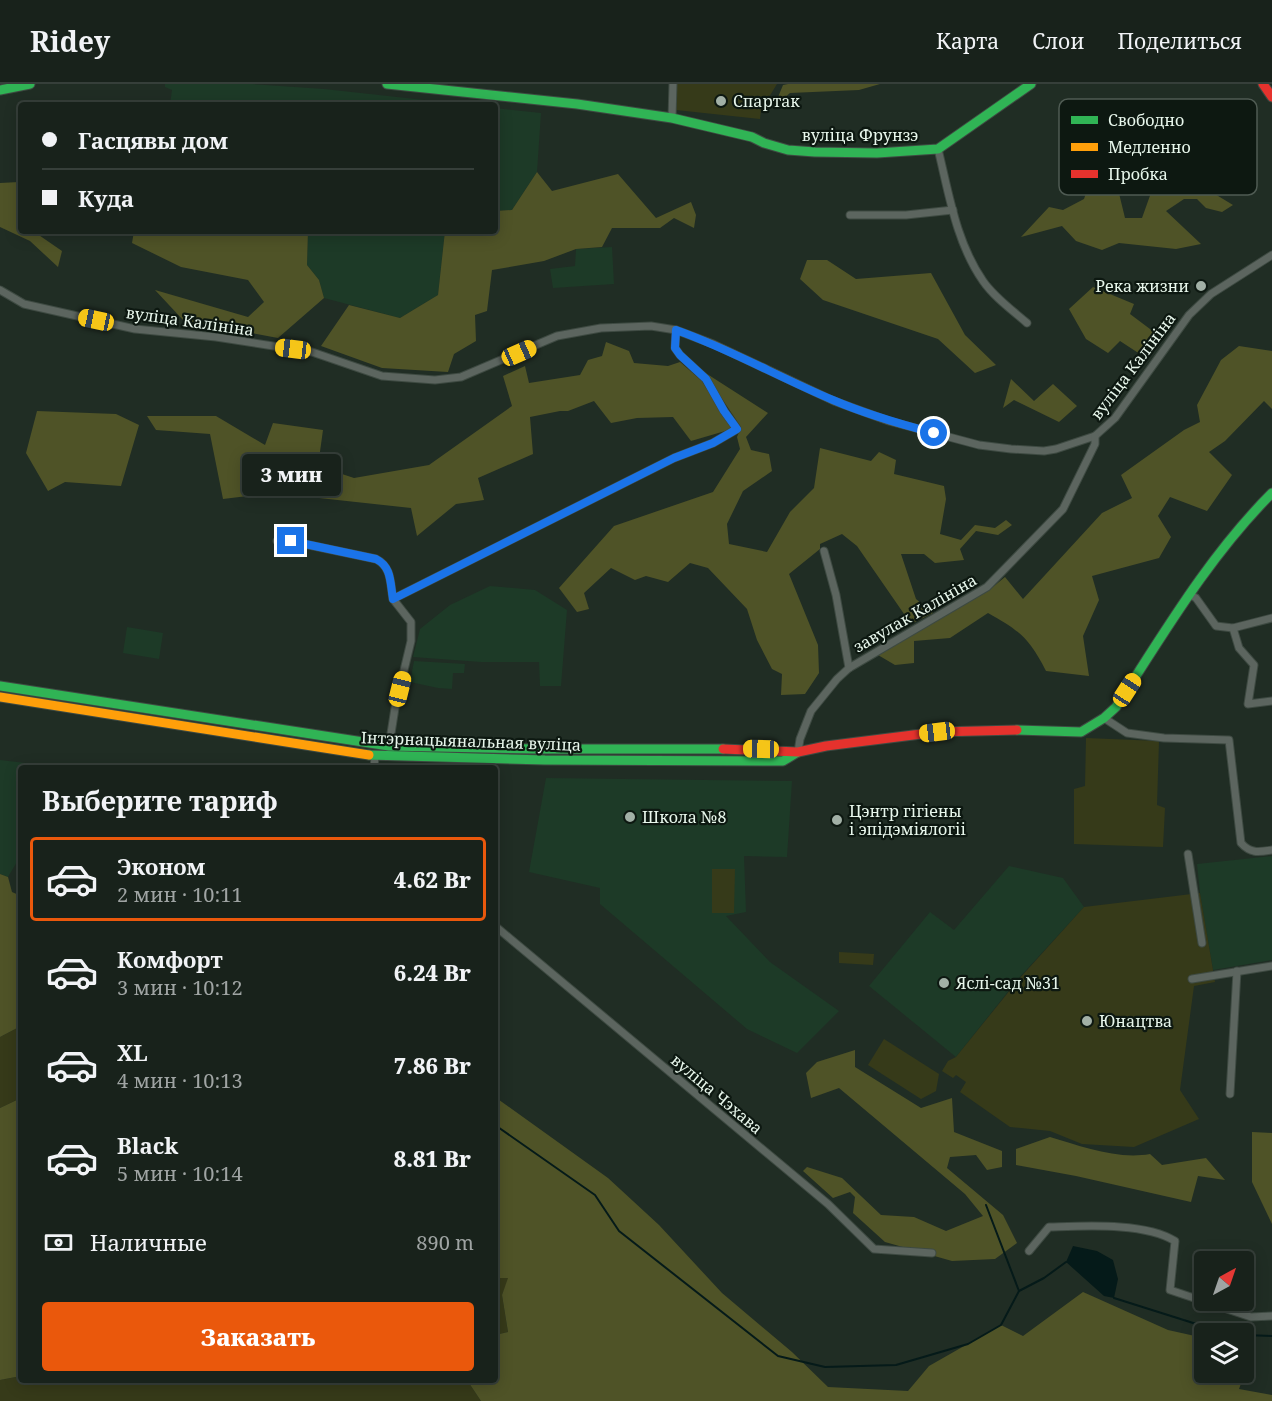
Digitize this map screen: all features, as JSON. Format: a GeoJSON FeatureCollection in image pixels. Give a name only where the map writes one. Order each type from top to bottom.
{"type":"FeatureCollection","features":[{"type":"Feature","properties":{"kind":"main road"},"geometry":{"type":"LineString","coordinates":[[0,90],[30,84]]}},
{"type":"Feature","properties":{"kind":"main road","name":"вуліца Фрунзэ"},"geometry":{"type":"LineString","coordinates":[[387,84],[577,104],[672,118],[752,137],[788,150],[877,153],[938,149],[1031,84]]}},
{"type":"Feature","properties":{"kind":"main road"},"geometry":{"type":"LineString","coordinates":[[1263,84],[1272,97]]}},
{"type":"Feature","properties":{"kind":"main road","name":"Інтэрнацыянальная вуліца"},"geometry":{"type":"LineString","coordinates":[[0,697],[375,756],[545,760],[783,760],[798,752],[826,746],[937,732],[1021,730],[1081,732],[1104,718],[1116,706],[1189,594],[1245,520],[1272,493]]}},
{"type":"Feature","properties":{"kind":"main road","name":"Інтэрнацыянальная вуліца"},"geometry":{"type":"LineString","coordinates":[[0,686],[389,746],[545,749],[698,748],[798,752]]}},
{"type":"Feature","properties":{"kind":"main road"},"geometry":{"type":"LineString","coordinates":[[96,711],[97,701]]}},
{"type":"Feature","properties":{"kind":"main road"},"geometry":{"type":"LineString","coordinates":[[375,756],[376,744]]}},
{"type":"Feature","properties":{"kind":"main road"},"geometry":{"type":"LineString","coordinates":[[545,749],[545,760]]}},
{"type":"Feature","properties":{"kind":"street"},"geometry":{"type":"LineString","coordinates":[[672,118],[673,84]]}},
{"type":"Feature","properties":{"kind":"street"},"geometry":{"type":"LineString","coordinates":[[938,149],[952,210],[966,253],[984,283],[1027,323]]}},
{"type":"Feature","properties":{"kind":"street"},"geometry":{"type":"LineString","coordinates":[[850,215],[906,215],[952,210]]}},
{"type":"Feature","properties":{"kind":"street","name":"вуліца Калініна"},"geometry":{"type":"LineString","coordinates":[[0,290],[24,304],[135,329],[216,337],[312,352],[382,376],[435,380],[461,378],[557,336],[602,327],[651,326],[676,330],[712,344],[834,401],[889,421],[980,445],[1044,451],[1095,436],[1115,418],[1189,315],[1211,294],[1270,257]]}},
{"type":"Feature","properties":{"kind":"street"},"geometry":{"type":"LineString","coordinates":[[393,599],[674,458],[713,443],[737,429],[706,379],[675,348],[676,330]]}},
{"type":"Feature","properties":{"kind":"street","name":"завулак Калініна"},"geometry":{"type":"LineString","coordinates":[[798,752],[800,739],[811,711],[849,668],[987,587],[1063,509],[1095,444],[1095,436]]}},
{"type":"Feature","properties":{"kind":"street"},"geometry":{"type":"LineString","coordinates":[[277,541],[291,541],[376,559],[384,563],[388,571],[393,599],[411,622],[411,641],[395,708],[389,746]]}},
{"type":"Feature","properties":{"kind":"street","name":"завулак Калініна"},"geometry":{"type":"LineString","coordinates":[[824,551],[837,595],[849,668]]}},
{"type":"Feature","properties":{"kind":"street"},"geometry":{"type":"LineString","coordinates":[[1189,594],[1196,598],[1216,626],[1233,628],[1272,618]]}},
{"type":"Feature","properties":{"kind":"street"},"geometry":{"type":"LineString","coordinates":[[1233,628],[1239,648],[1254,665],[1248,704],[1272,701]]}},
{"type":"Feature","properties":{"kind":"street"},"geometry":{"type":"LineString","coordinates":[[1104,718],[1127,733],[1164,738],[1229,741],[1241,843],[1254,853],[1272,850]]}},
{"type":"Feature","properties":{"kind":"street"},"geometry":{"type":"LineString","coordinates":[[374,765],[375,756]]}},
{"type":"Feature","properties":{"kind":"street"},"geometry":{"type":"LineString","coordinates":[[1188,854],[1202,943]]}},
{"type":"Feature","properties":{"kind":"street","name":"вуліца Чэхава"},"geometry":{"type":"LineString","coordinates":[[498,929],[828,1204],[874,1249],[932,1253]]}},
{"type":"Feature","properties":{"kind":"street"},"geometry":{"type":"LineString","coordinates":[[1192,979],[1272,966]]}},
{"type":"Feature","properties":{"kind":"street"},"geometry":{"type":"LineString","coordinates":[[1230,1094],[1237,971]]}},
{"type":"Feature","properties":{"kind":"street"},"geometry":{"type":"LineString","coordinates":[[1029,1251],[1049,1227],[1107,1226],[1164,1234],[1175,1241],[1170,1290],[1251,1317],[1272,1316]]}},
{"type":"Feature","properties":{"kind":"shaded area"},"geometry":{"type":"Polygon","coordinates":[[[165,84],[252,84],[443,102],[170,102],[172,90],[165,87],[165,84]]]}},
{"type":"Feature","properties":{"kind":"shaded area","name":"Спартак"},"geometry":{"type":"Polygon","coordinates":[[[677,84],[777,84],[761,110],[760,119],[676,110],[677,84]]]}},
{"type":"Feature","properties":{"kind":"shaded area"},"geometry":{"type":"Polygon","coordinates":[[[880,84],[859,90],[790,93],[774,107],[783,85],[880,84]]]}},
{"type":"Feature","properties":{"kind":"shaded area"},"geometry":{"type":"Polygon","coordinates":[[[498,108],[541,113],[537,172],[512,210],[498,211],[498,108]]]}},
{"type":"Feature","properties":{"kind":"shaded area"},"geometry":{"type":"Polygon","coordinates":[[[537,172],[552,191],[618,174],[656,218],[691,202],[696,215],[694,228],[674,218],[660,228],[612,228],[602,247],[576,249],[544,261],[492,270],[487,311],[475,315],[476,341],[454,354],[448,372],[382,368],[321,346],[349,305],[400,318],[438,295],[445,234],[498,234],[498,211],[512,210],[537,172]]]}},
{"type":"Feature","properties":{"kind":"shaded area"},"geometry":{"type":"Polygon","coordinates":[[[18,182],[18,234],[37,234],[62,251],[58,267],[30,241],[0,227],[0,183],[18,182]]]}},
{"type":"Feature","properties":{"kind":"shaded area"},"geometry":{"type":"Polygon","coordinates":[[[1085,195],[1119,195],[1125,218],[1142,218],[1150,195],[1216,195],[1233,205],[1222,212],[1206,208],[1197,199],[1184,199],[1166,211],[1201,244],[1176,249],[1119,243],[1102,250],[1076,241],[1062,226],[1021,237],[1049,207],[1063,210],[1084,199],[1085,195]]]}},
{"type":"Feature","properties":{"kind":"shaded area"},"geometry":{"type":"Polygon","coordinates":[[[134,234],[308,234],[307,265],[319,280],[324,298],[278,338],[183,320],[155,290],[248,317],[264,302],[248,280],[181,267],[132,243],[134,234]]]}},
{"type":"Feature","properties":{"kind":"shaded area"},"geometry":{"type":"Polygon","coordinates":[[[308,234],[445,234],[438,295],[400,318],[324,298],[319,280],[307,265],[308,234]]]}},
{"type":"Feature","properties":{"kind":"shaded area"},"geometry":{"type":"Polygon","coordinates":[[[612,247],[614,284],[553,288],[550,269],[575,266],[576,249],[612,247]]]}},
{"type":"Feature","properties":{"kind":"shaded area"},"geometry":{"type":"Polygon","coordinates":[[[807,260],[827,260],[856,279],[931,273],[965,335],[996,365],[975,373],[938,339],[823,300],[800,279],[807,260]]]}},
{"type":"Feature","properties":{"kind":"shaded area"},"geometry":{"type":"Polygon","coordinates":[[[1093,287],[1134,304],[1130,314],[1158,335],[1146,358],[1120,341],[1108,353],[1086,339],[1069,309],[1093,287]]]}},
{"type":"Feature","properties":{"kind":"shaded area"},"geometry":{"type":"Polygon","coordinates":[[[606,342],[629,351],[634,363],[668,366],[680,362],[702,381],[732,429],[691,441],[673,417],[637,418],[611,423],[594,401],[568,411],[530,417],[533,454],[478,478],[484,500],[456,504],[417,536],[411,508],[273,493],[223,499],[210,434],[156,430],[147,416],[216,416],[265,445],[273,423],[323,430],[318,466],[354,478],[429,465],[512,406],[503,376],[525,366],[529,383],[580,375],[588,360],[602,356],[606,342]]]}},
{"type":"Feature","properties":{"kind":"shaded area"},"geometry":{"type":"Polygon","coordinates":[[[1239,346],[1272,351],[1272,409],[1264,401],[1225,441],[1209,452],[1232,475],[1207,511],[1170,497],[1158,516],[1171,537],[1159,558],[1092,576],[1099,600],[1083,636],[1089,676],[1046,671],[1023,636],[988,613],[950,638],[914,641],[914,663],[895,665],[878,655],[988,591],[1005,577],[1023,599],[1102,513],[1132,498],[1121,475],[1184,430],[1200,422],[1197,405],[1221,360],[1239,346]]]}},
{"type":"Feature","properties":{"kind":"shaded area"},"geometry":{"type":"Polygon","coordinates":[[[704,372],[768,413],[746,437],[751,450],[769,454],[772,471],[743,491],[727,524],[729,544],[767,552],[790,512],[814,488],[820,448],[871,461],[879,452],[896,460],[894,474],[944,486],[946,499],[940,534],[961,540],[975,525],[995,528],[1006,520],[1012,525],[998,535],[976,531],[960,549],[964,560],[935,563],[924,554],[901,554],[916,599],[933,613],[911,624],[857,546],[842,534],[820,544],[820,549],[789,574],[818,645],[819,673],[805,694],[781,695],[782,674],[772,669],[757,640],[747,609],[708,568],[690,563],[668,582],[646,576],[635,580],[611,568],[584,593],[589,609],[577,612],[559,588],[614,526],[713,492],[740,449],[737,437],[741,427],[704,372]]]}},
{"type":"Feature","properties":{"kind":"shaded area"},"geometry":{"type":"Polygon","coordinates":[[[1011,379],[1034,401],[1053,384],[1077,406],[1059,422],[1014,400],[1003,408],[1011,379]]]}},
{"type":"Feature","properties":{"kind":"shaded area"},"geometry":{"type":"Polygon","coordinates":[[[37,411],[116,414],[139,425],[121,486],[65,482],[48,491],[26,453],[37,411]]]}},
{"type":"Feature","properties":{"kind":"shaded area"},"geometry":{"type":"Polygon","coordinates":[[[490,586],[535,590],[567,610],[561,686],[540,686],[539,662],[481,662],[413,657],[420,629],[450,605],[490,586]]]}},
{"type":"Feature","properties":{"kind":"shaded area"},"geometry":{"type":"Polygon","coordinates":[[[127,627],[163,633],[159,659],[123,653],[127,627]]]}},
{"type":"Feature","properties":{"kind":"shaded area"},"geometry":{"type":"Polygon","coordinates":[[[414,661],[465,664],[464,673],[453,673],[452,689],[410,682],[414,661]]]}},
{"type":"Feature","properties":{"kind":"shaded area"},"geometry":{"type":"Polygon","coordinates":[[[1086,738],[1159,741],[1157,805],[1165,808],[1163,847],[1074,844],[1074,789],[1085,786],[1086,738]]]}},
{"type":"Feature","properties":{"kind":"shaded area"},"geometry":{"type":"Polygon","coordinates":[[[0,760],[42,765],[18,765],[18,860],[8,877],[0,874],[0,760]]]}},
{"type":"Feature","properties":{"kind":"shaded area"},"geometry":{"type":"Polygon","coordinates":[[[546,778],[792,781],[787,857],[744,856],[746,912],[726,916],[770,962],[839,1011],[797,1053],[747,1029],[600,904],[600,888],[529,872],[546,778]]]}},
{"type":"Feature","properties":{"kind":"shaded area"},"geometry":{"type":"Polygon","coordinates":[[[1272,856],[1272,960],[1213,970],[1197,864],[1272,856]]]}},
{"type":"Feature","properties":{"kind":"shaded area"},"geometry":{"type":"Polygon","coordinates":[[[1009,866],[1063,878],[1084,907],[1018,979],[956,1057],[869,986],[930,912],[954,930],[1009,866]]]}},
{"type":"Feature","properties":{"kind":"shaded area"},"geometry":{"type":"Polygon","coordinates":[[[712,869],[735,869],[734,913],[712,913],[712,869]]]}},
{"type":"Feature","properties":{"kind":"shaded area"},"geometry":{"type":"Polygon","coordinates":[[[0,874],[8,877],[12,892],[18,895],[18,1028],[0,1037],[0,874]]]}},
{"type":"Feature","properties":{"kind":"shaded area","name":"Юнацтва"},"geometry":{"type":"Polygon","coordinates":[[[1200,893],[1215,982],[1194,986],[1180,1090],[1199,1119],[1134,1147],[1082,1144],[1050,1131],[1010,1127],[960,1092],[966,1082],[956,1075],[953,1078],[942,1071],[948,1061],[956,1057],[1019,979],[1084,907],[1200,893]]]}},
{"type":"Feature","properties":{"kind":"shaded area"},"geometry":{"type":"Polygon","coordinates":[[[839,952],[874,954],[873,965],[839,963],[839,952]]]}},
{"type":"Feature","properties":{"kind":"shaded area"},"geometry":{"type":"Polygon","coordinates":[[[18,1028],[18,1099],[0,1108],[0,1037],[18,1028]]]}},
{"type":"Feature","properties":{"kind":"shaded area"},"geometry":{"type":"Polygon","coordinates":[[[884,1039],[939,1074],[936,1091],[921,1099],[868,1065],[884,1039]]]}},
{"type":"Feature","properties":{"kind":"shaded area"},"geometry":{"type":"Polygon","coordinates":[[[855,1050],[855,1067],[921,1108],[952,1098],[954,1132],[1002,1151],[1002,1167],[987,1170],[976,1155],[950,1157],[947,1168],[1003,1215],[1017,1243],[995,1259],[952,1261],[885,1242],[853,1213],[855,1197],[850,1192],[833,1198],[803,1171],[807,1167],[842,1178],[881,1215],[914,1217],[946,1231],[983,1216],[965,1194],[839,1088],[811,1098],[806,1073],[817,1062],[855,1050]]]}},
{"type":"Feature","properties":{"kind":"shaded area"},"geometry":{"type":"Polygon","coordinates":[[[18,1099],[18,1377],[0,1380],[0,1108],[18,1099]]]}},
{"type":"Feature","properties":{"kind":"shaded area"},"geometry":{"type":"Polygon","coordinates":[[[498,1099],[608,1178],[659,1225],[722,1293],[792,1352],[828,1387],[908,1391],[929,1366],[1001,1325],[1023,1336],[1083,1292],[1168,1330],[1194,1336],[1194,1383],[1241,1383],[1239,1389],[1272,1395],[1272,1401],[481,1401],[469,1383],[498,1383],[498,1334],[508,1332],[502,1295],[508,1278],[498,1278],[498,1099]]]}},
{"type":"Feature","properties":{"kind":"shaded area"},"geometry":{"type":"Polygon","coordinates":[[[1252,1132],[1272,1133],[1272,1224],[1252,1182],[1252,1132]]]}},
{"type":"Feature","properties":{"kind":"shaded area"},"geometry":{"type":"Polygon","coordinates":[[[1050,1137],[1112,1154],[1150,1154],[1162,1165],[1206,1158],[1225,1180],[1198,1176],[1191,1202],[1016,1165],[1016,1149],[1050,1137]]]}},
{"type":"Feature","properties":{"kind":"shaded area"},"geometry":{"type":"Polygon","coordinates":[[[498,1278],[509,1278],[502,1295],[508,1332],[498,1334],[498,1278]]]}},
{"type":"Feature","properties":{"kind":"shaded area"},"geometry":{"type":"Polygon","coordinates":[[[18,1377],[18,1383],[469,1383],[481,1401],[0,1401],[0,1380],[18,1377]]]}},
{"type":"Feature","properties":{"kind":"water"},"geometry":{"type":"Polygon","coordinates":[[[1073,1246],[1097,1251],[1113,1260],[1118,1279],[1114,1298],[1104,1296],[1066,1262],[1073,1246]]]}},
{"type":"Feature","properties":{"kind":"waterway"},"geometry":{"type":"LineString","coordinates":[[498,1127],[595,1195],[619,1231],[778,1356],[825,1367],[896,1365],[968,1344],[1001,1325],[1019,1291],[1044,1278],[1066,1262]]}},
{"type":"Feature","properties":{"kind":"waterway"},"geometry":{"type":"LineString","coordinates":[[986,1205],[1019,1291]]}},
{"type":"Feature","properties":{"kind":"waterway"},"geometry":{"type":"LineString","coordinates":[[1114,1298],[1194,1323]]}},
{"type":"Feature","properties":{"kind":"waterway"},"geometry":{"type":"LineString","coordinates":[[1254,1335],[1272,1336]]}},
{"type":"Feature","properties":{"kind":"traffic: fast"},"geometry":{"type":"LineString","coordinates":[[0,90],[30,84]]}},
{"type":"Feature","properties":{"kind":"traffic: fast"},"geometry":{"type":"LineString","coordinates":[[387,84],[577,104],[672,118],[752,137],[788,150],[877,153],[938,149],[1031,84]]}},
{"type":"Feature","properties":{"kind":"traffic: fast"},"geometry":{"type":"LineString","coordinates":[[1017,730],[1081,732],[1104,718],[1116,707],[1208,569],[1249,517],[1272,493]]}},
{"type":"Feature","properties":{"kind":"traffic: fast"},"geometry":{"type":"LineString","coordinates":[[0,686],[389,746],[723,749]]}},
{"type":"Feature","properties":{"kind":"traffic: fast"},"geometry":{"type":"LineString","coordinates":[[369,755],[545,760],[783,761],[798,752]]}},
{"type":"Feature","properties":{"kind":"traffic: slow"},"geometry":{"type":"LineString","coordinates":[[0,697],[369,755]]}},
{"type":"Feature","properties":{"kind":"traffic: jam"},"geometry":{"type":"LineString","coordinates":[[1263,84],[1272,97]]}},
{"type":"Feature","properties":{"kind":"traffic: jam"},"geometry":{"type":"LineString","coordinates":[[723,749],[798,752],[826,746],[937,732],[1017,730]]}},
{"type":"Feature","properties":{"kind":"place","name":"Спартак"},"geometry":{"type":"Point","coordinates":[721,101]}},
{"type":"Feature","properties":{"kind":"place","name":"Река жизни"},"geometry":{"type":"Point","coordinates":[1201,286]}},
{"type":"Feature","properties":{"kind":"place","name":"Школа №8"},"geometry":{"type":"Point","coordinates":[630,817]}},
{"type":"Feature","properties":{"kind":"place","name":"Цэнтр гігіены і эпідэміялогіі"},"geometry":{"type":"Point","coordinates":[837,820]}},
{"type":"Feature","properties":{"kind":"place","name":"Яслі-сад №31"},"geometry":{"type":"Point","coordinates":[944,983]}},
{"type":"Feature","properties":{"kind":"place","name":"Юнацтва"},"geometry":{"type":"Point","coordinates":[1087,1021]}},
{"type":"Feature","properties":{"kind":"route"},"geometry":{"type":"LineString","coordinates":[[291,541],[376,559],[384,563],[388,571],[393,599],[674,458],[713,443],[737,429],[706,379],[675,348],[676,330],[712,344],[834,401],[889,421],[934,433]]}}]}
